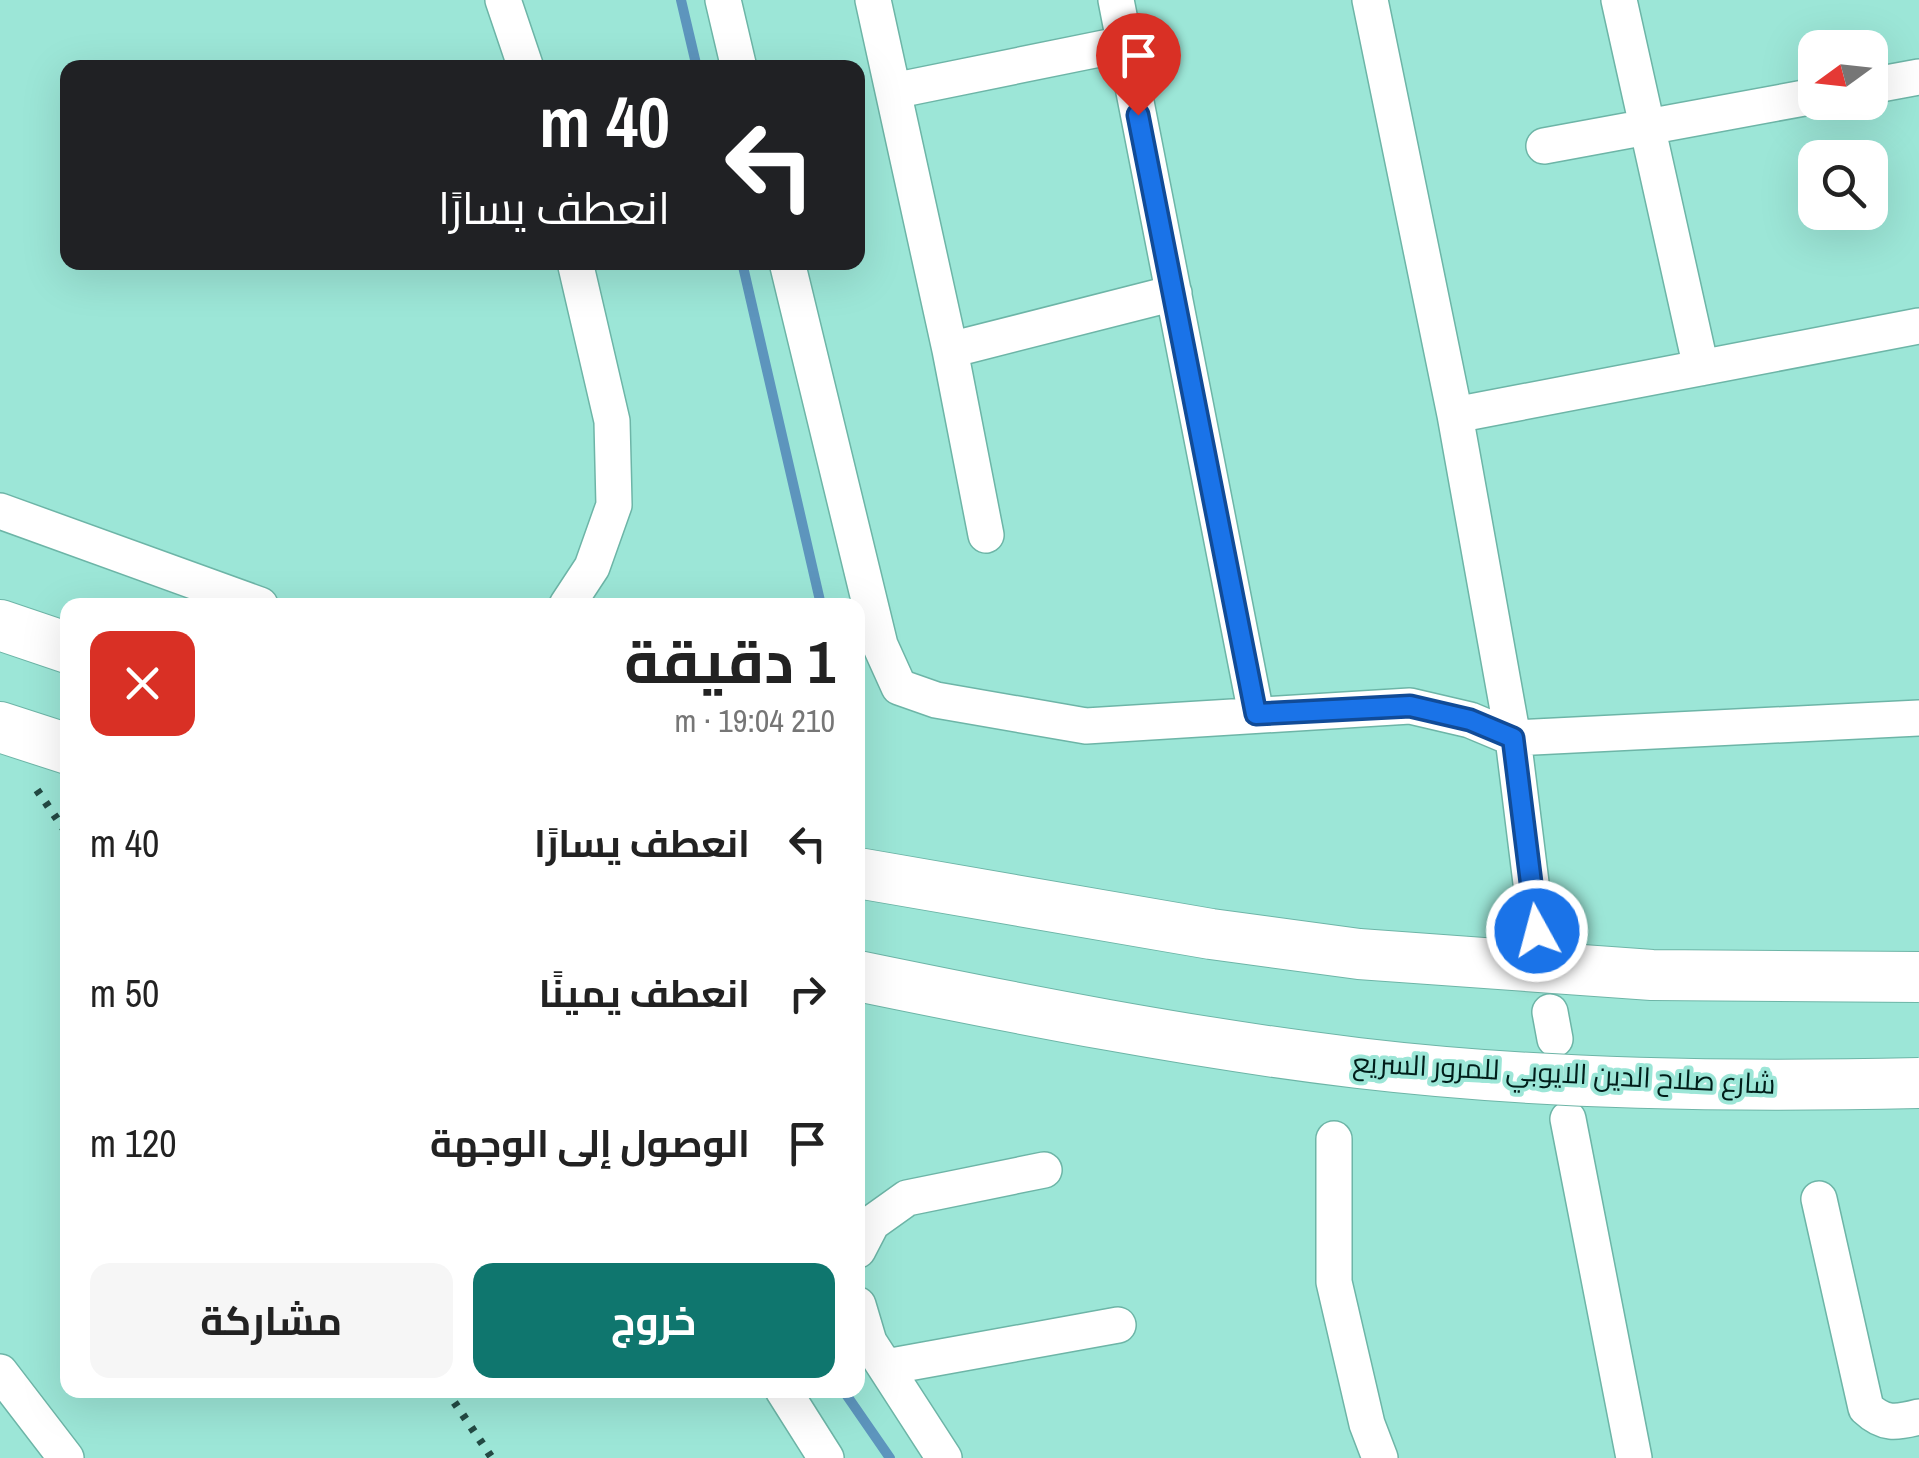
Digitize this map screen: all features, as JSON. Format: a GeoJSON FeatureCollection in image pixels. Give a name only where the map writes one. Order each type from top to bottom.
{"type":"FeatureCollection","features":[{"type":"Feature","properties":{"kind":"highway"},"geometry":{"type":"LineString","coordinates":[[0,625],[60,645]]}},
{"type":"Feature","properties":{"kind":"highway"},"geometry":{"type":"LineString","coordinates":[[0,727],[60,746]]}},
{"type":"Feature","properties":{"kind":"highway"},"geometry":{"type":"LineString","coordinates":[[865,873],[1211,934],[1359,954],[1652,975],[1919,977]]}},
{"type":"Feature","properties":{"kind":"highway","name":"شارع صلاح الدين الايوبي للمرور السريع"},"geometry":{"type":"LineString","coordinates":[[865,977],[1209,1042],[1361,1064],[1662,1083],[1919,1083]]}},
{"type":"Feature","properties":{"kind":"street"},"geometry":{"type":"LineString","coordinates":[[503,0],[523,60]]}},
{"type":"Feature","properties":{"kind":"street"},"geometry":{"type":"LineString","coordinates":[[722,0],[737,60]]}},
{"type":"Feature","properties":{"kind":"street"},"geometry":{"type":"LineString","coordinates":[[873,0],[986,534]]}},
{"type":"Feature","properties":{"kind":"street"},"geometry":{"type":"LineString","coordinates":[[1116,0],[1256,714]]}},
{"type":"Feature","properties":{"kind":"street"},"geometry":{"type":"LineString","coordinates":[[1370,0],[1455,415],[1513,738],[1537,931]]}},
{"type":"Feature","properties":{"kind":"street"},"geometry":{"type":"LineString","coordinates":[[1619,0],[1701,368]]}},
{"type":"Feature","properties":{"kind":"street"},"geometry":{"type":"LineString","coordinates":[[893,90],[1124,44]]}},
{"type":"Feature","properties":{"kind":"street"},"geometry":{"type":"LineString","coordinates":[[1888,83],[1919,77]]}},
{"type":"Feature","properties":{"kind":"street"},"geometry":{"type":"LineString","coordinates":[[1544,146],[1798,99]]}},
{"type":"Feature","properties":{"kind":"street"},"geometry":{"type":"LineString","coordinates":[[571,598],[592,567],[614,504],[612,421],[576,270]]}},
{"type":"Feature","properties":{"kind":"street"},"geometry":{"type":"LineString","coordinates":[[789,270],[880,645],[899,688],[936,700],[1086,726],[1410,706],[1470,720],[1513,738],[1919,718]]}},
{"type":"Feature","properties":{"kind":"street"},"geometry":{"type":"LineString","coordinates":[[950,350],[1174,292]]}},
{"type":"Feature","properties":{"kind":"street"},"geometry":{"type":"LineString","coordinates":[[1455,415],[1919,326]]}},
{"type":"Feature","properties":{"kind":"street"},"geometry":{"type":"LineString","coordinates":[[0,510],[241,598]]}},
{"type":"Feature","properties":{"kind":"street"},"geometry":{"type":"LineString","coordinates":[[1568,1119],[1634,1458]]}},
{"type":"Feature","properties":{"kind":"street"},"geometry":{"type":"LineString","coordinates":[[1334,1139],[1334,1282],[1367,1424],[1380,1458]]}},
{"type":"Feature","properties":{"kind":"street"},"geometry":{"type":"LineString","coordinates":[[865,1236],[872,1223],[907,1198],[1044,1170]]}},
{"type":"Feature","properties":{"kind":"street"},"geometry":{"type":"LineString","coordinates":[[1819,1200],[1866,1408],[1878,1419],[1893,1424],[1919,1416]]}},
{"type":"Feature","properties":{"kind":"street"},"geometry":{"type":"LineString","coordinates":[[886,1367],[1118,1325]]}},
{"type":"Feature","properties":{"kind":"street"},"geometry":{"type":"LineString","coordinates":[[865,1329],[869,1342],[944,1458]]}},
{"type":"Feature","properties":{"kind":"street"},"geometry":{"type":"LineString","coordinates":[[0,1372],[66,1458]]}},
{"type":"Feature","properties":{"kind":"street"},"geometry":{"type":"LineString","coordinates":[[787,1398],[826,1458]]}},
{"type":"Feature","properties":{"kind":"waterway"},"geometry":{"type":"LineString","coordinates":[[681,0],[695,60]]}},
{"type":"Feature","properties":{"kind":"waterway"},"geometry":{"type":"LineString","coordinates":[[744,270],[819,598]]}},
{"type":"Feature","properties":{"kind":"waterway"},"geometry":{"type":"LineString","coordinates":[[849,1398],[890,1458]]}},
{"type":"Feature","properties":{"kind":"railway"},"geometry":{"type":"LineString","coordinates":[[37,790],[60,823]]}},
{"type":"Feature","properties":{"kind":"railway"},"geometry":{"type":"LineString","coordinates":[[451,1398],[492,1458]]}},
{"type":"Feature","properties":{"kind":"route"},"geometry":{"type":"LineString","coordinates":[[1138,115],[1256,714],[1410,706],[1470,720],[1513,738],[1537,931]]}}]}
